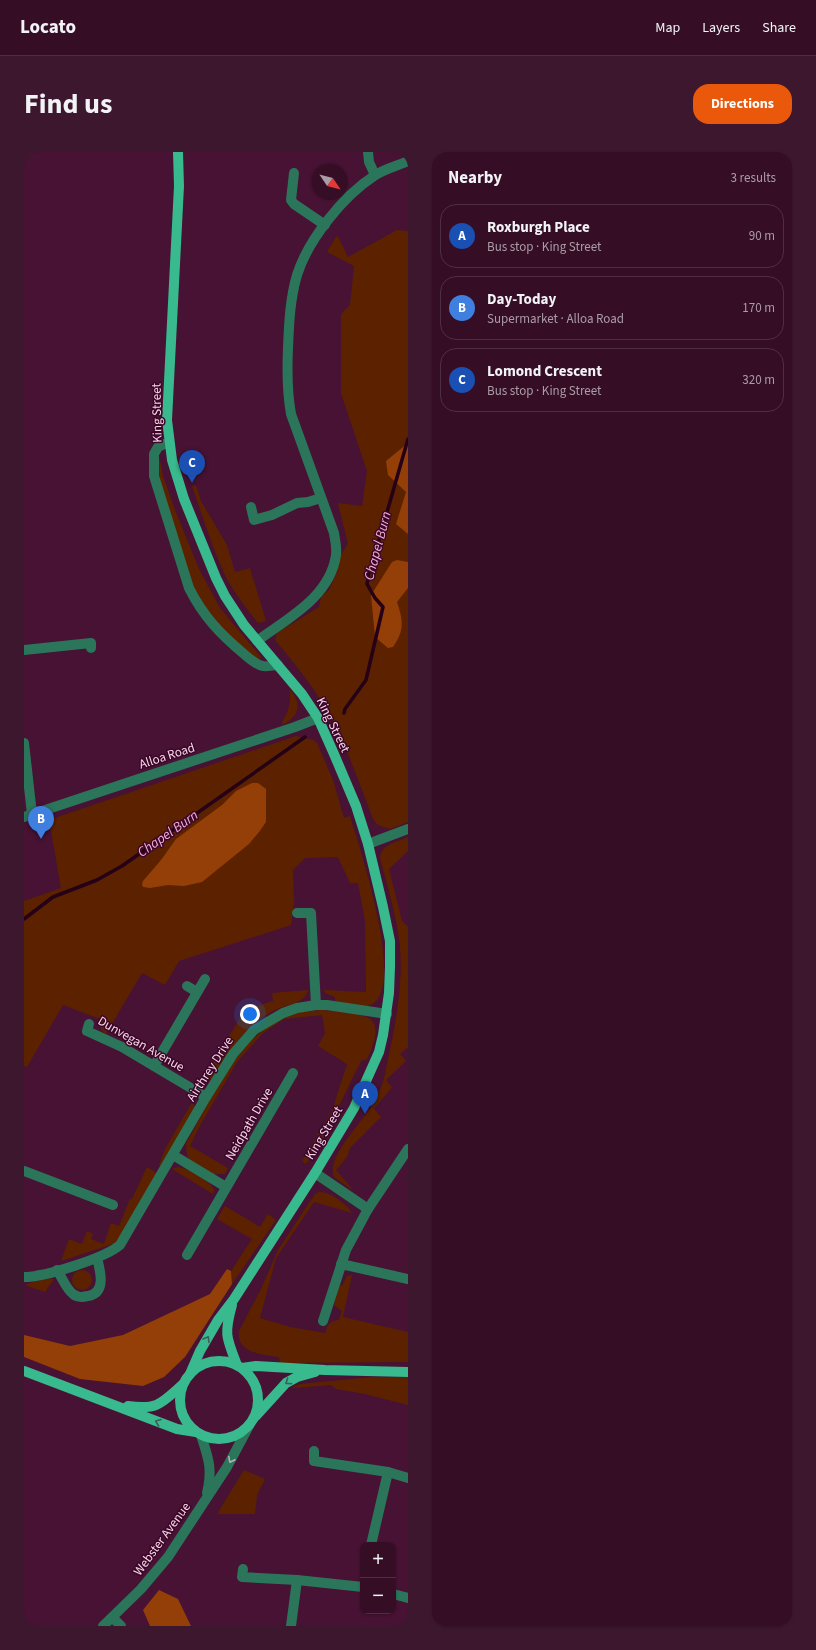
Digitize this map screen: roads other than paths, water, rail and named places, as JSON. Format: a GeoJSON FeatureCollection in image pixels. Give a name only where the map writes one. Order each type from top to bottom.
{"type":"FeatureCollection","features":[{"type":"Feature","properties":{"kind":"main road","name":"King Street"},"geometry":{"type":"LineString","coordinates":[[178,152],[179,186],[168,420],[172,460],[184,499],[216,578],[234,611],[257,641],[302,694],[318,718],[356,806],[368,844],[390,942],[387,1014],[379,1052],[363,1090],[338,1137],[234,1299],[214,1326],[200,1351],[190,1374]]}},
{"type":"Feature","properties":{"kind":"main road","name":"King Street"},"geometry":{"type":"LineString","coordinates":[[234,1299],[226,1332],[228,1344],[239,1367]]}},
{"type":"Feature","properties":{"kind":"main road"},"geometry":{"type":"LineString","coordinates":[[110,1403],[141,1408],[156,1406],[182,1385],[190,1374],[200,1366],[212,1361],[224,1361],[239,1367],[251,1377],[258,1395],[258,1404],[251,1423]]}},
{"type":"Feature","properties":{"kind":"main road"},"geometry":{"type":"LineString","coordinates":[[239,1367],[256,1366],[325,1370],[408,1372]]}},
{"type":"Feature","properties":{"kind":"main road"},"geometry":{"type":"LineString","coordinates":[[182,1385],[180,1393],[181,1411],[189,1426],[206,1437],[218,1439],[229,1438],[240,1433],[251,1423],[274,1394],[286,1383],[297,1377],[325,1370]]}},
{"type":"Feature","properties":{"kind":"main road"},"geometry":{"type":"LineString","coordinates":[[24,1371],[177,1429],[198,1433]]}},
{"type":"Feature","properties":{"kind":"street"},"geometry":{"type":"LineString","coordinates":[[368,152],[369,162],[375,175]]}},
{"type":"Feature","properties":{"kind":"street"},"geometry":{"type":"LineString","coordinates":[[257,641],[307,604],[318,594],[333,568],[336,553],[334,533],[291,414],[288,396],[287,371],[290,318],[297,276],[303,261],[325,225],[344,202],[358,188],[375,175],[408,161]]}},
{"type":"Feature","properties":{"kind":"street"},"geometry":{"type":"LineString","coordinates":[[294,173],[291,200],[294,204],[325,225]]}},
{"type":"Feature","properties":{"kind":"street"},"geometry":{"type":"LineString","coordinates":[[169,442],[158,447],[154,454],[154,476],[189,588],[209,621],[228,640],[255,663],[263,666],[278,665]]}},
{"type":"Feature","properties":{"kind":"street"},"geometry":{"type":"LineString","coordinates":[[251,507],[254,520],[272,515],[297,503],[308,502],[321,498]]}},
{"type":"Feature","properties":{"kind":"street"},"geometry":{"type":"LineString","coordinates":[[24,650],[91,643],[91,648]]}},
{"type":"Feature","properties":{"kind":"street","name":"Alloa Road"},"geometry":{"type":"LineString","coordinates":[[28,815],[318,718]]}},
{"type":"Feature","properties":{"kind":"street"},"geometry":{"type":"LineString","coordinates":[[24,743],[28,815]]}},
{"type":"Feature","properties":{"kind":"street"},"geometry":{"type":"LineString","coordinates":[[368,844],[408,829]]}},
{"type":"Feature","properties":{"kind":"street"},"geometry":{"type":"LineString","coordinates":[[298,913],[311,913],[316,1004]]}},
{"type":"Feature","properties":{"kind":"street"},"geometry":{"type":"LineString","coordinates":[[154,1066],[205,979]]}},
{"type":"Feature","properties":{"kind":"street"},"geometry":{"type":"LineString","coordinates":[[187,986],[197,992]]}},
{"type":"Feature","properties":{"kind":"street","name":"Airthrey Drive"},"geometry":{"type":"LineString","coordinates":[[97,1258],[108,1254],[120,1245],[206,1097],[233,1054],[254,1030],[283,1013],[296,1008],[316,1004],[387,1014]]}},
{"type":"Feature","properties":{"kind":"street","name":"Dunvegan Avenue"},"geometry":{"type":"LineString","coordinates":[[89,1024],[87,1031],[122,1047],[206,1097]]}},
{"type":"Feature","properties":{"kind":"street","name":"Neidpath Drive"},"geometry":{"type":"LineString","coordinates":[[187,1254],[293,1073]]}},
{"type":"Feature","properties":{"kind":"street"},"geometry":{"type":"LineString","coordinates":[[323,1321],[330,1312],[341,1264],[346,1250],[368,1209],[405,1160],[408,1149]]}},
{"type":"Feature","properties":{"kind":"street"},"geometry":{"type":"LineString","coordinates":[[173,1155],[226,1187]]}},
{"type":"Feature","properties":{"kind":"street"},"geometry":{"type":"LineString","coordinates":[[24,1171],[113,1205]]}},
{"type":"Feature","properties":{"kind":"street"},"geometry":{"type":"LineString","coordinates":[[315,1173],[368,1209]]}},
{"type":"Feature","properties":{"kind":"street"},"geometry":{"type":"LineString","coordinates":[[24,1277],[58,1270],[97,1258],[101,1281],[99,1289],[91,1296],[80,1297],[74,1295],[69,1290],[58,1270]]}},
{"type":"Feature","properties":{"kind":"street"},"geometry":{"type":"LineString","coordinates":[[341,1264],[408,1279]]}},
{"type":"Feature","properties":{"kind":"street","name":"Webster Avenue"},"geometry":{"type":"LineString","coordinates":[[103,1626],[113,1618],[141,1589],[168,1557],[227,1467],[251,1423]]}},
{"type":"Feature","properties":{"kind":"street","name":"Webster Avenue"},"geometry":{"type":"LineString","coordinates":[[198,1433],[209,1459],[210,1482],[206,1499]]}},
{"type":"Feature","properties":{"kind":"street"},"geometry":{"type":"LineString","coordinates":[[314,1451],[314,1460],[388,1472],[408,1478]]}},
{"type":"Feature","properties":{"kind":"street"},"geometry":{"type":"LineString","coordinates":[[372,1542],[388,1472]]}},
{"type":"Feature","properties":{"kind":"street"},"geometry":{"type":"LineString","coordinates":[[243,1569],[242,1577],[298,1580],[360,1587]]}},
{"type":"Feature","properties":{"kind":"street"},"geometry":{"type":"LineString","coordinates":[[291,1626],[298,1580]]}},
{"type":"Feature","properties":{"kind":"street"},"geometry":{"type":"LineString","coordinates":[[396,1595],[408,1598]]}},
{"type":"Feature","properties":{"kind":"street"},"geometry":{"type":"LineString","coordinates":[[113,1618],[121,1626]]}},
{"type":"Feature","properties":{"kind":"waterway","name":"Chapel Burn"},"geometry":{"type":"LineString","coordinates":[[344,713],[345,709],[366,680],[383,607],[375,598],[367,584],[369,572],[375,563],[377,547],[408,439]]}},
{"type":"Feature","properties":{"kind":"waterway","name":"Chapel Burn"},"geometry":{"type":"LineString","coordinates":[[24,919],[53,897],[97,880],[122,866],[305,737]]}},
{"type":"Feature","properties":{"kind":"place","name":"Lomond Crescent"},"geometry":{"type":"Point","coordinates":[192,483]}},
{"type":"Feature","properties":{"kind":"place","name":"Day-Today"},"geometry":{"type":"Point","coordinates":[41,839]}},
{"type":"Feature","properties":{"kind":"place","name":"Roxburgh Place"},"geometry":{"type":"Point","coordinates":[365,1114]}}]}
